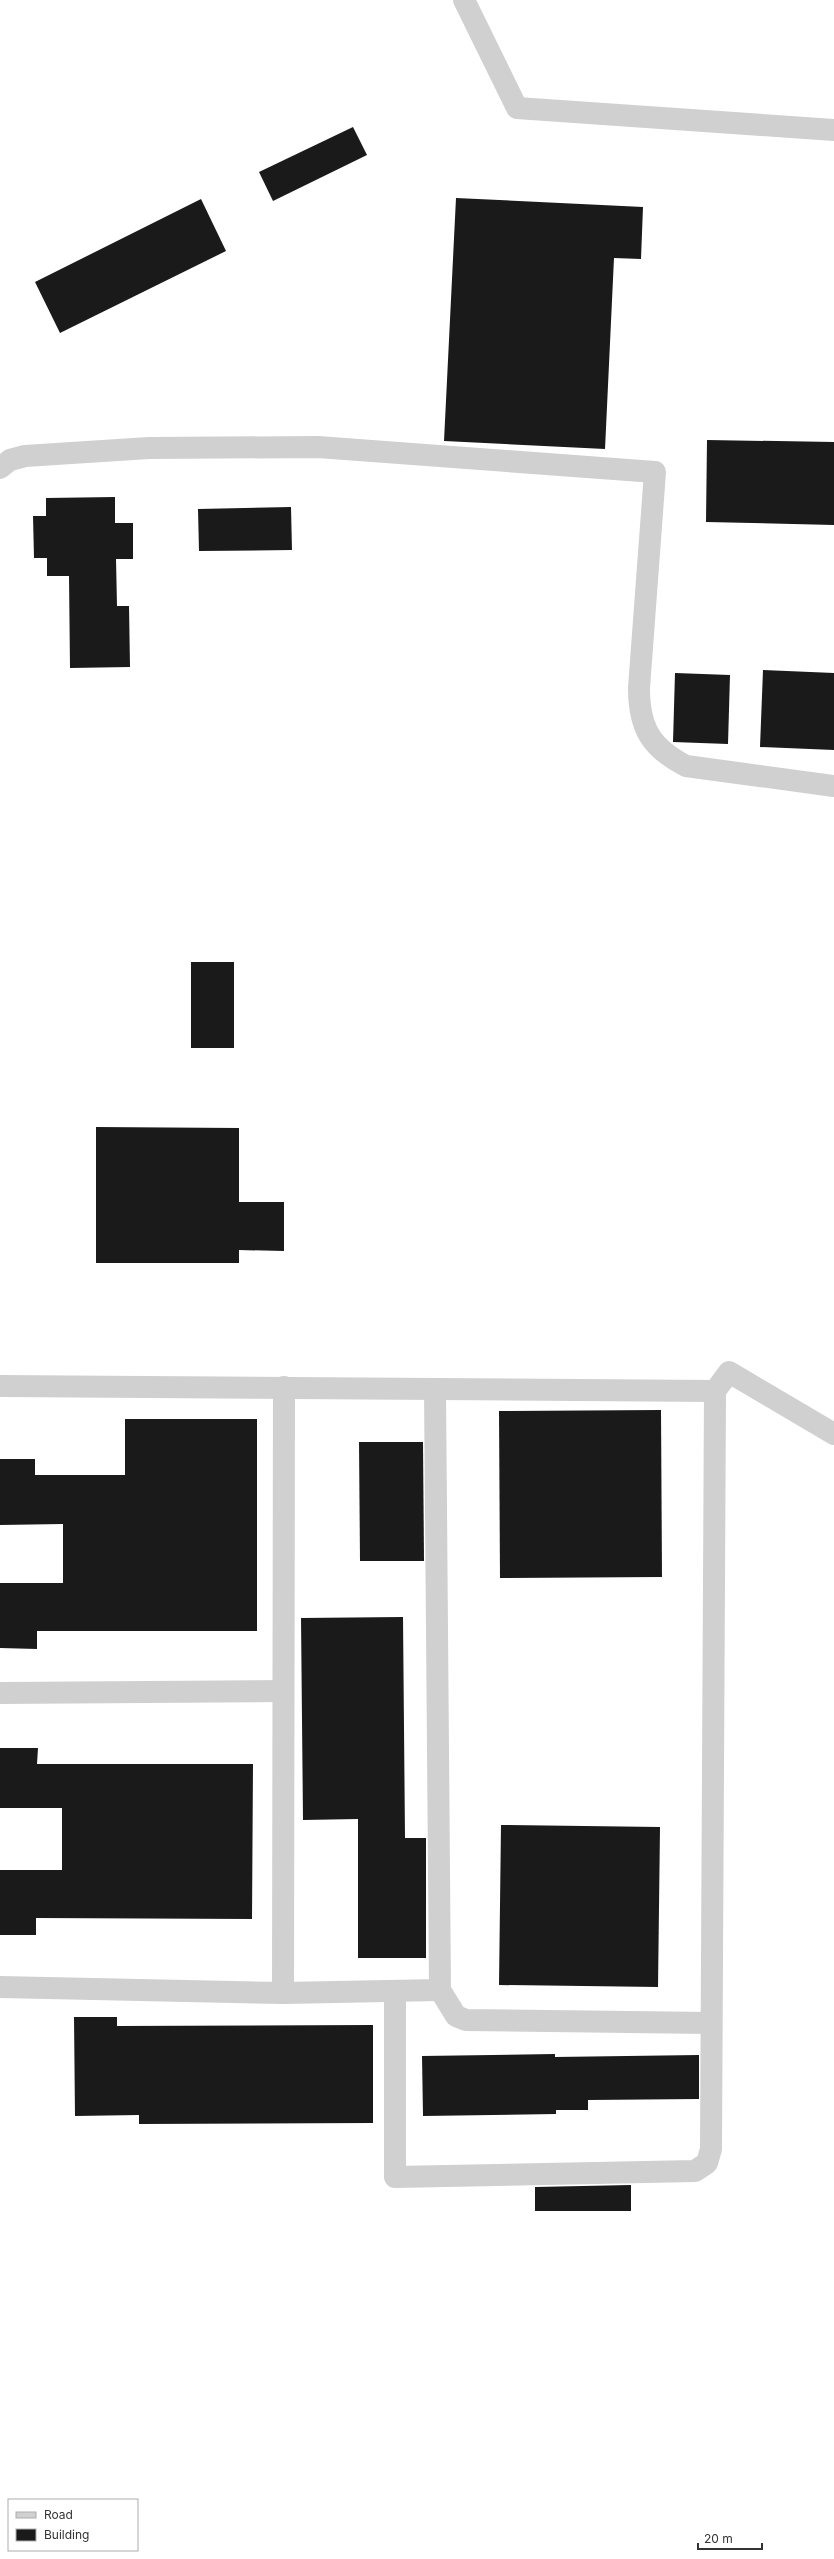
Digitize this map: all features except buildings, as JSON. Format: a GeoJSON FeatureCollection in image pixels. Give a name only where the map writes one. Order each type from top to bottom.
{"type":"FeatureCollection","features":[{"type":"Feature","properties":{"kind":"lane"},"geometry":{"type":"LineString","coordinates":[[464,0],[517,108],[834,130]]}},
{"type":"Feature","properties":{"kind":"lane"},"geometry":{"type":"LineString","coordinates":[[0,468],[10,460],[26,456],[149,448],[318,447],[655,472],[639,688],[643,723],[650,736],[670,758],[686,766],[834,786]]}},
{"type":"Feature","properties":{"kind":"lane"},"geometry":{"type":"LineString","coordinates":[[395,1991],[395,2177],[695,2171],[702,2168],[710,2157],[715,1391],[729,1372],[834,1434]]}},
{"type":"Feature","properties":{"kind":"lane"},"geometry":{"type":"LineString","coordinates":[[0,1386],[715,1391]]}},
{"type":"Feature","properties":{"kind":"lane"},"geometry":{"type":"LineString","coordinates":[[282,1993],[284,1387]]}},
{"type":"Feature","properties":{"kind":"lane"},"geometry":{"type":"LineString","coordinates":[[435,1389],[440,1990],[456,2016],[466,2020],[710,2023]]}},
{"type":"Feature","properties":{"kind":"lane"},"geometry":{"type":"LineString","coordinates":[[0,1693],[283,1691]]}},
{"type":"Feature","properties":{"kind":"lane"},"geometry":{"type":"LineString","coordinates":[[0,1987],[282,1993],[440,1990]]}}]}
